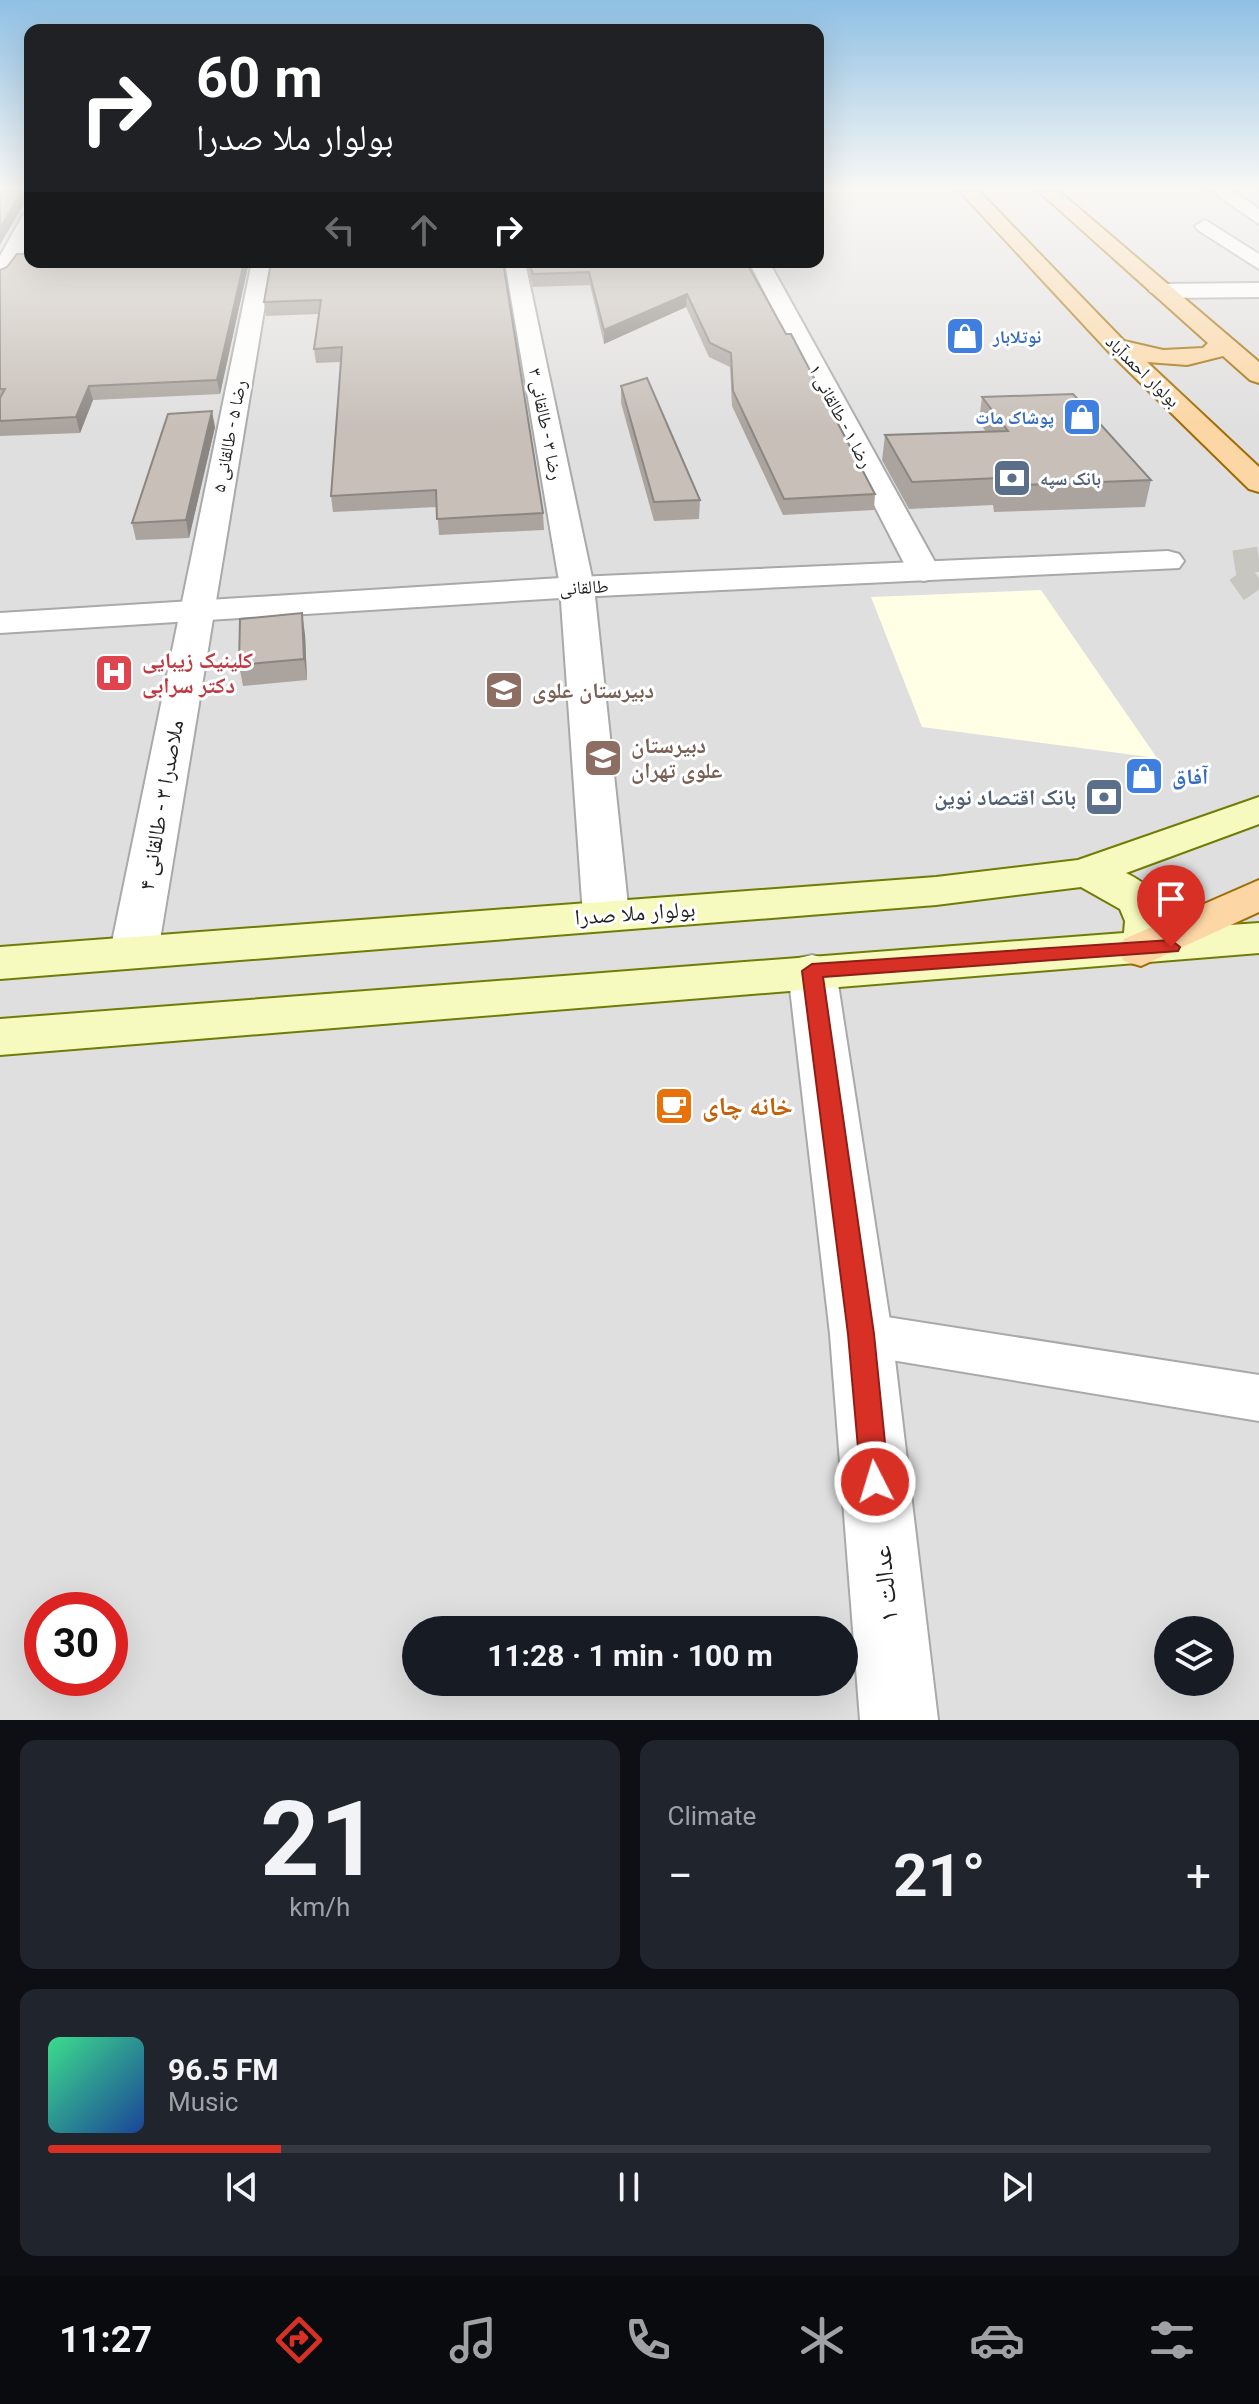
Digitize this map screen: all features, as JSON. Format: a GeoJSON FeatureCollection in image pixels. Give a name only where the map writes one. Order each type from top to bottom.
{"type":"FeatureCollection","features":[{"type":"Feature","properties":{"kind":"main road","name":"بولوار احمدآباد"},"geometry":{"type":"LineString","coordinates":[[1041,267],[1116,346],[1259,483]]}},
{"type":"Feature","properties":{"kind":"main road"},"geometry":{"type":"LineString","coordinates":[[1133,267],[1259,375]]}},
{"type":"Feature","properties":{"kind":"main road"},"geometry":{"type":"LineString","coordinates":[[1116,346],[1146,355],[1182,358],[1211,354],[1220,344]]}},
{"type":"Feature","properties":{"kind":"main road","name":"بولوار ملا صدرا"},"geometry":{"type":"LineString","coordinates":[[0,963],[936,891],[1084,873],[1259,810]]}},
{"type":"Feature","properties":{"kind":"main road"},"geometry":{"type":"LineString","coordinates":[[1084,873],[1111,882],[1135,897],[1148,915],[1151,934],[1141,950]]}},
{"type":"Feature","properties":{"kind":"main road"},"geometry":{"type":"LineString","coordinates":[[1141,950],[1259,894]]}},
{"type":"Feature","properties":{"kind":"main road"},"geometry":{"type":"LineString","coordinates":[[0,1037],[812,971],[1141,950],[1259,938]]}},
{"type":"Feature","properties":{"kind":"street","name":"رضا ۵ - طالقانی ۵"},"geometry":{"type":"LineString","coordinates":[[197,610],[261,268]]}},
{"type":"Feature","properties":{"kind":"street","name":"رضا ۳ - طالقانی ۳"},"geometry":{"type":"LineString","coordinates":[[516,268],[577,587],[606,915]]}},
{"type":"Feature","properties":{"kind":"street","name":"رضا ۱ - طالقانی ۱"},"geometry":{"type":"LineString","coordinates":[[762,268],[924,571]]}},
{"type":"Feature","properties":{"kind":"street"},"geometry":{"type":"LineString","coordinates":[[1160,291],[1259,290]]}},
{"type":"Feature","properties":{"kind":"street","name":"طالقانی"},"geometry":{"type":"LineString","coordinates":[[0,623],[577,587],[1168,561]]}},
{"type":"Feature","properties":{"kind":"street","name":"ملاصدرا ۳ - طالقانی ۴"},"geometry":{"type":"LineString","coordinates":[[134,952],[197,610]]}},
{"type":"Feature","properties":{"kind":"street","name":"عدالت ۱"},"geometry":{"type":"LineString","coordinates":[[812,971],[861,1334],[899,1720]]}},
{"type":"Feature","properties":{"kind":"street"},"geometry":{"type":"LineString","coordinates":[[861,1334],[1259,1398]]}},
{"type":"Feature","properties":{"kind":"shaded area"},"geometry":{"type":"Polygon","coordinates":[[[0,267],[1259,267],[1259,1720],[0,1720],[0,267]]]}},
{"type":"Feature","properties":{"kind":"shaded area"},"geometry":{"type":"Polygon","coordinates":[[[1041,590],[1157,758],[922,727],[871,597],[1041,590]]]}},
{"type":"Feature","properties":{"kind":"building"},"geometry":{"type":"Polygon","coordinates":[[[6,267],[243,268],[217,380],[89,386],[76,417],[0,421],[0,398],[5,389],[0,389],[0,270],[6,267]]]}},
{"type":"Feature","properties":{"kind":"building"},"geometry":{"type":"Polygon","coordinates":[[[270,268],[504,268],[543,513],[437,519],[436,490],[331,496],[342,347],[314,349],[321,300],[264,302],[270,268]]]}},
{"type":"Feature","properties":{"kind":"building"},"geometry":{"type":"Polygon","coordinates":[[[531,268],[749,268],[786,334],[791,334],[875,494],[784,499],[733,391],[731,353],[710,343],[687,294],[604,330],[589,272],[533,274],[531,268]]]}},
{"type":"Feature","properties":{"kind":"building"},"geometry":{"type":"Polygon","coordinates":[[[647,378],[700,500],[654,502],[621,386],[647,378]]]}},
{"type":"Feature","properties":{"kind":"building"},"geometry":{"type":"Polygon","coordinates":[[[1073,394],[1151,480],[998,486],[998,478],[912,482],[885,435],[1008,431],[982,397],[1073,394]]]}},
{"type":"Feature","properties":{"kind":"building"},"geometry":{"type":"Polygon","coordinates":[[[212,411],[186,520],[132,523],[168,414],[212,411]]]}},
{"type":"Feature","properties":{"kind":"building"},"geometry":{"type":"Polygon","coordinates":[[[302,613],[304,659],[239,665],[240,619],[302,613]]]}},
{"type":"Feature","properties":{"kind":"tunnel"},"geometry":{"type":"LineString","coordinates":[[1259,559],[1233,563],[1259,600]]}},
{"type":"Feature","properties":{"kind":"place","name":"نوتلابار"},"geometry":{"type":"Point","coordinates":[965,336]}},
{"type":"Feature","properties":{"kind":"place","name":"پوشاک مات"},"geometry":{"type":"Point","coordinates":[1082,417]}},
{"type":"Feature","properties":{"kind":"place","name":"بانک سپه"},"geometry":{"type":"Point","coordinates":[1012,478]}},
{"type":"Feature","properties":{"kind":"place","name":"کلینیک زیبایی دکتر سرابی"},"geometry":{"type":"Point","coordinates":[114,673]}},
{"type":"Feature","properties":{"kind":"place","name":"دبیرستان علوی"},"geometry":{"type":"Point","coordinates":[504,690]}},
{"type":"Feature","properties":{"kind":"place","name":"دبیرستان علوی تهران"},"geometry":{"type":"Point","coordinates":[603,758]}},
{"type":"Feature","properties":{"kind":"place","name":"آفاق"},"geometry":{"type":"Point","coordinates":[1144,776]}},
{"type":"Feature","properties":{"kind":"place","name":"بانک اقتصاد نوین"},"geometry":{"type":"Point","coordinates":[1104,797]}},
{"type":"Feature","properties":{"kind":"place","name":"خانه چای"},"geometry":{"type":"Point","coordinates":[674,1106]}},
{"type":"Feature","properties":{"kind":"route"},"geometry":{"type":"LineString","coordinates":[[875,1482],[861,1334],[812,971],[968,963],[1171,947]]}}]}
